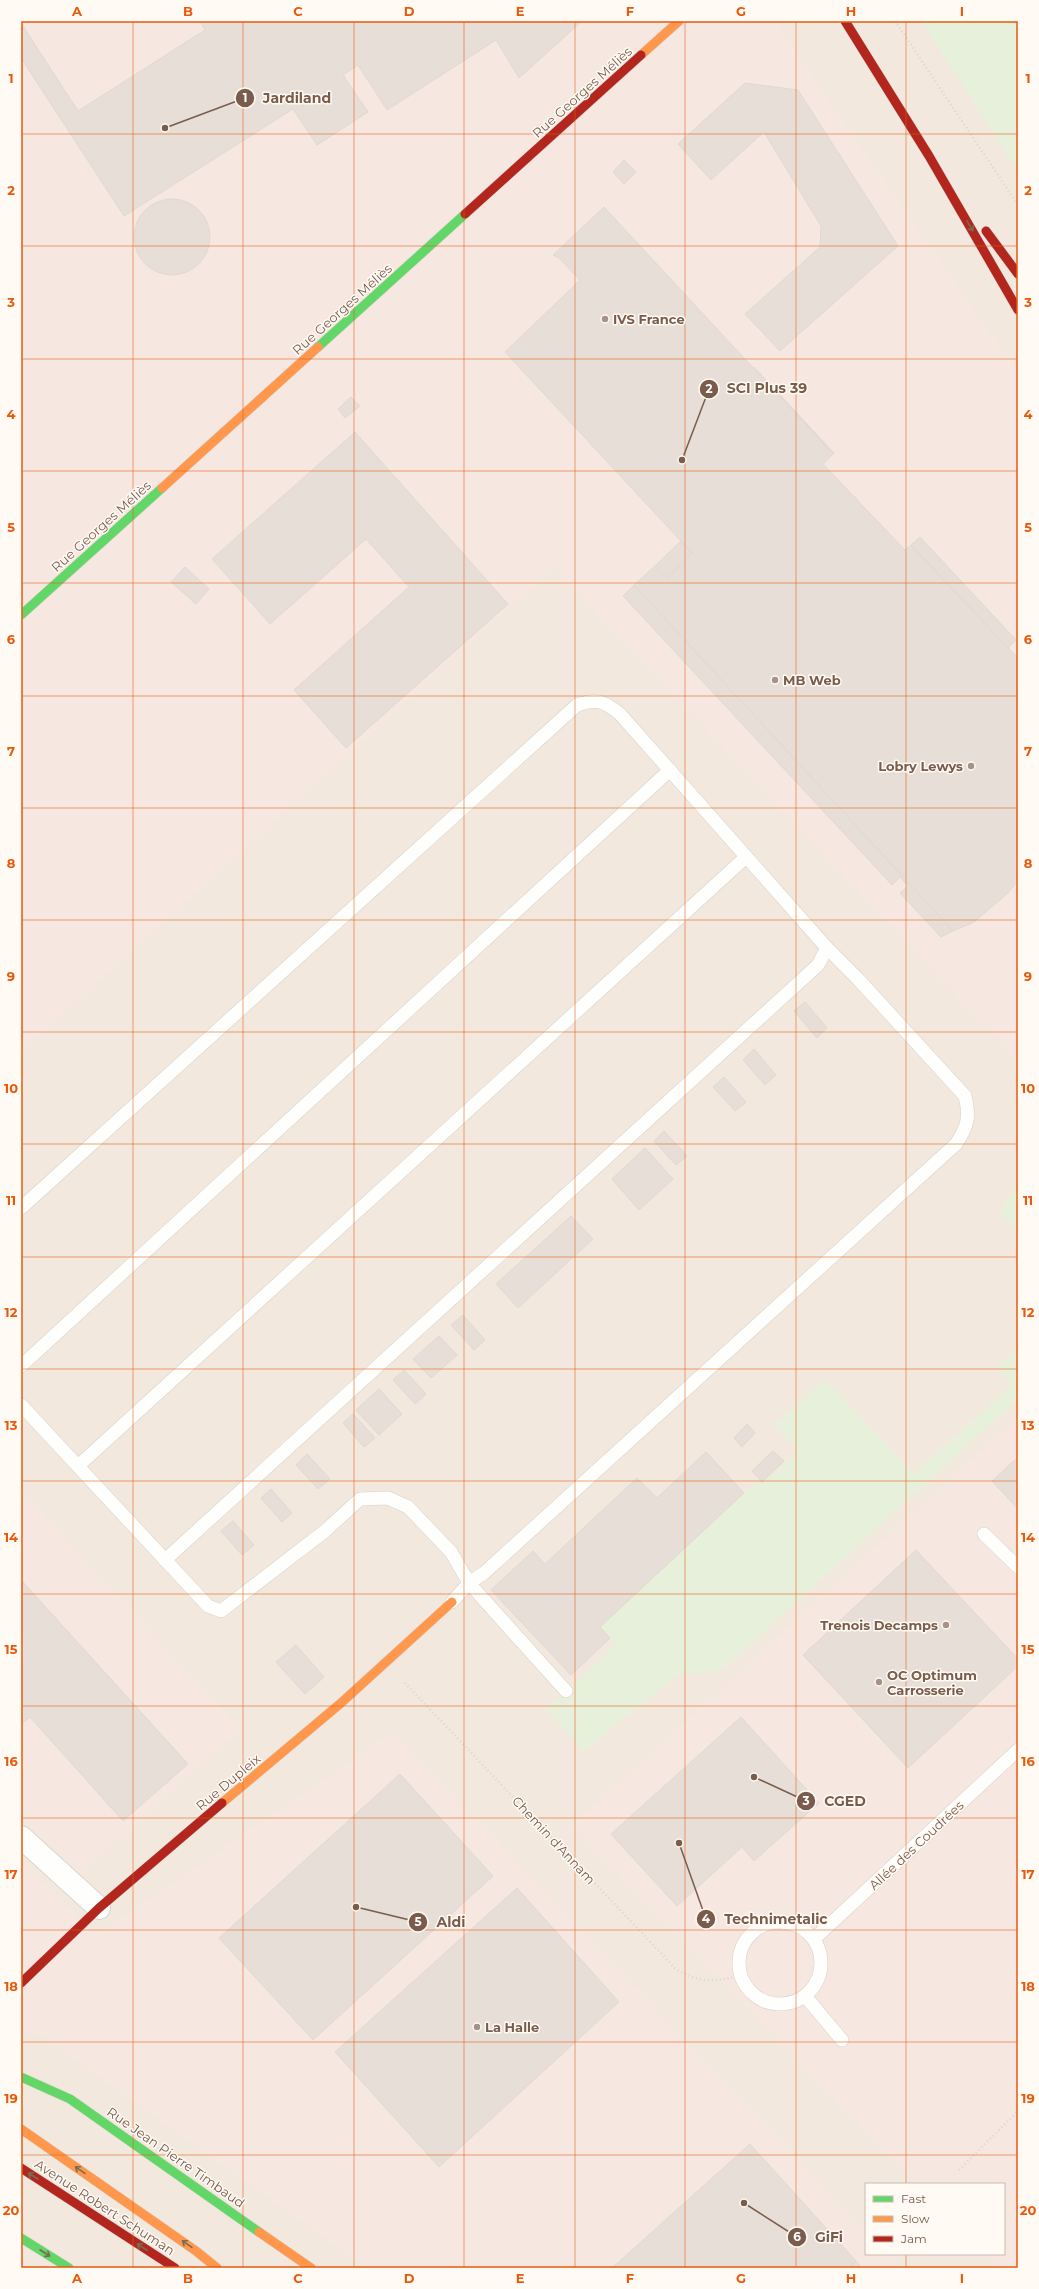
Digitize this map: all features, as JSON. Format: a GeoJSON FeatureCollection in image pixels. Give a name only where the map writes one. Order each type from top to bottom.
{"type":"FeatureCollection","features":[{"type":"Feature","properties":{"kind":"street","name":"Rue Georges Méliès"},"geometry":{"type":"LineString","coordinates":[[21,615],[679,21]]}},
{"type":"Feature","properties":{"kind":"street"},"geometry":{"type":"LineString","coordinates":[[845,21],[929,156],[1018,310]]}},
{"type":"Feature","properties":{"kind":"street"},"geometry":{"type":"LineString","coordinates":[[929,156],[1018,274]]}},
{"type":"Feature","properties":{"kind":"street","name":"Rue Dupleix"},"geometry":{"type":"LineString","coordinates":[[21,1983],[99,1908],[341,1703],[452,1602]]}},
{"type":"Feature","properties":{"kind":"street"},"geometry":{"type":"LineString","coordinates":[[21,1837],[99,1908]]}},
{"type":"Feature","properties":{"kind":"street","name":"Rue Jean Pierre Timbaud"},"geometry":{"type":"LineString","coordinates":[[21,2077],[70,2099],[311,2268]]}},
{"type":"Feature","properties":{"kind":"street"},"geometry":{"type":"LineString","coordinates":[[21,2129],[196,2251],[217,2268]]}},
{"type":"Feature","properties":{"kind":"street","name":"Avenue Robert Schuman"},"geometry":{"type":"LineString","coordinates":[[21,2168],[175,2268]]}},
{"type":"Feature","properties":{"kind":"street"},"geometry":{"type":"LineString","coordinates":[[21,2238],[69,2268]]}},
{"type":"Feature","properties":{"kind":"lane"},"geometry":{"type":"LineString","coordinates":[[21,1208],[577,705],[589,701],[606,702],[620,714],[827,948],[858,979],[965,1096],[968,1110],[966,1129],[956,1144],[490,1568],[469,1583],[452,1602]]}},
{"type":"Feature","properties":{"kind":"lane"},"geometry":{"type":"LineString","coordinates":[[21,1366],[670,770]]}},
{"type":"Feature","properties":{"kind":"lane"},"geometry":{"type":"LineString","coordinates":[[78,1466],[746,857]]}},
{"type":"Feature","properties":{"kind":"lane"},"geometry":{"type":"LineString","coordinates":[[166,1560],[818,965],[827,948]]}},
{"type":"Feature","properties":{"kind":"lane"},"geometry":{"type":"LineString","coordinates":[[21,1405],[208,1606],[221,1611],[325,1531],[360,1499],[388,1498],[408,1507],[451,1552],[469,1583],[566,1691]]}},
{"type":"Feature","properties":{"kind":"lane"},"geometry":{"type":"LineString","coordinates":[[984,1534],[1018,1567]]}},
{"type":"Feature","properties":{"kind":"lane","name":"Allée des Coudrées"},"geometry":{"type":"LineString","coordinates":[[814,1939],[1018,1750]]}},
{"type":"Feature","properties":{"kind":"lane"},"geometry":{"type":"LineString","coordinates":[[781,1921],[794,1923],[806,1930],[814,1939],[820,1952],[822,1966],[818,1980],[811,1991],[804,1996],[786,2004],[772,2004],[758,1998],[748,1989],[741,1976],[738,1963],[740,1950],[746,1938],[756,1929],[768,1923],[781,1921]]}},
{"type":"Feature","properties":{"kind":"lane"},"geometry":{"type":"LineString","coordinates":[[804,1996],[842,2040]]}},
{"type":"Feature","properties":{"kind":"path"},"geometry":{"type":"LineString","coordinates":[[895,21],[1018,205]]}},
{"type":"Feature","properties":{"kind":"path","name":"Chemin d'Annam"},"geometry":{"type":"LineString","coordinates":[[386,1662],[675,1968],[688,1977],[713,1981],[741,1976]]}},
{"type":"Feature","properties":{"kind":"path"},"geometry":{"type":"LineString","coordinates":[[959,2170],[1018,2111]]}},
{"type":"Feature","properties":{"kind":"shaded area"},"geometry":{"type":"Polygon","coordinates":[[[21,21],[1018,21],[1018,2268],[21,2268],[21,21]]]}},
{"type":"Feature","properties":{"kind":"shaded area"},"geometry":{"type":"Polygon","coordinates":[[[21,21],[777,21],[799,58],[1018,374],[1018,1061],[554,567],[21,1052],[21,21]]]}},
{"type":"Feature","properties":{"kind":"shaded area"},"geometry":{"type":"Polygon","coordinates":[[[1018,1417],[1018,2268],[998,2268],[986,2255],[1005,2255],[1005,2183],[916,2183],[572,1826],[1018,1417]]]}},
{"type":"Feature","properties":{"kind":"shaded area"},"geometry":{"type":"Polygon","coordinates":[[[21,1491],[239,1729],[80,1875],[21,1817],[21,1491]]]}},
{"type":"Feature","properties":{"kind":"shaded area"},"geometry":{"type":"Polygon","coordinates":[[[393,1732],[865,2231],[865,2255],[888,2255],[900,2268],[367,2268],[41,2035],[21,2031],[21,1862],[97,1935],[393,1732]]]}},
{"type":"Feature","properties":{"kind":"green space"},"geometry":{"type":"Polygon","coordinates":[[[921,21],[1018,21],[1018,171],[921,21]]]}},
{"type":"Feature","properties":{"kind":"green space"},"geometry":{"type":"Polygon","coordinates":[[[1018,1183],[1018,1232],[1000,1212],[1018,1183]]]}},
{"type":"Feature","properties":{"kind":"green space"},"geometry":{"type":"Polygon","coordinates":[[[1018,1346],[1018,1399],[720,1672],[679,1674],[583,1752],[546,1709],[576,1683],[616,1644],[600,1627],[744,1493],[756,1483],[762,1484],[797,1452],[797,1448],[775,1424],[825,1379],[914,1474],[1012,1384],[996,1365],[1000,1364],[1018,1346]]]}},
{"type":"Feature","properties":{"kind":"building"},"geometry":{"type":"Polygon","coordinates":[[[203,21],[582,21],[519,78],[496,40],[387,110],[358,65],[343,75],[368,112],[317,145],[293,109],[124,216],[21,58],[21,23],[78,111],[205,30],[201,23],[203,21]]]}},
{"type":"Feature","properties":{"kind":"building"},"geometry":{"type":"Polygon","coordinates":[[[745,83],[798,90],[898,246],[780,351],[745,314],[820,247],[821,226],[764,132],[711,180],[678,144],[745,83]]]}},
{"type":"Feature","properties":{"kind":"building"},"geometry":{"type":"Polygon","coordinates":[[[624,160],[636,172],[624,184],[613,172],[624,160]]]}},
{"type":"Feature","properties":{"kind":"building"},"geometry":{"type":"Polygon","coordinates":[[[172,199],[187,202],[199,210],[207,222],[210,237],[207,252],[199,264],[187,272],[172,275],[157,272],[145,264],[137,252],[134,237],[137,222],[145,210],[157,202],[172,199]]]}},
{"type":"Feature","properties":{"kind":"building"},"geometry":{"type":"Polygon","coordinates":[[[604,207],[833,454],[823,464],[905,550],[911,545],[1018,658],[1018,881],[1008,893],[974,922],[953,931],[634,585],[655,566],[667,578],[692,553],[505,352],[580,280],[559,258],[553,255],[604,207]]]}},
{"type":"Feature","properties":{"kind":"building"},"geometry":{"type":"Polygon","coordinates":[[[754,367],[834,453],[833,454],[754,367]]]}},
{"type":"Feature","properties":{"kind":"building"},"geometry":{"type":"Polygon","coordinates":[[[351,397],[360,406],[345,418],[338,409],[351,397]]]}},
{"type":"Feature","properties":{"kind":"building"},"geometry":{"type":"Polygon","coordinates":[[[355,432],[508,604],[346,748],[294,690],[409,587],[366,539],[270,624],[212,559],[355,432]]]}},
{"type":"Feature","properties":{"kind":"building"},"geometry":{"type":"Polygon","coordinates":[[[920,537],[1016,640],[1008,648],[911,545],[920,537]]]}},
{"type":"Feature","properties":{"kind":"building"},"geometry":{"type":"Polygon","coordinates":[[[681,541],[692,553],[667,578],[655,566],[681,541]]]}},
{"type":"Feature","properties":{"kind":"building"},"geometry":{"type":"Polygon","coordinates":[[[185,567],[209,589],[196,604],[171,582],[185,567]]]}},
{"type":"Feature","properties":{"kind":"building"},"geometry":{"type":"Polygon","coordinates":[[[634,585],[953,931],[941,937],[900,893],[908,886],[900,877],[892,885],[623,596],[634,585]]]}},
{"type":"Feature","properties":{"kind":"building"},"geometry":{"type":"Polygon","coordinates":[[[805,1002],[827,1028],[817,1038],[794,1011],[805,1002]]]}},
{"type":"Feature","properties":{"kind":"building"},"geometry":{"type":"Polygon","coordinates":[[[754,1049],[776,1075],[765,1085],[743,1060],[754,1049]]]}},
{"type":"Feature","properties":{"kind":"building"},"geometry":{"type":"Polygon","coordinates":[[[724,1077],[746,1102],[735,1111],[713,1087],[724,1077]]]}},
{"type":"Feature","properties":{"kind":"building"},"geometry":{"type":"Polygon","coordinates":[[[664,1131],[687,1156],[676,1165],[654,1141],[664,1131]]]}},
{"type":"Feature","properties":{"kind":"building"},"geometry":{"type":"Polygon","coordinates":[[[645,1148],[673,1179],[639,1210],[612,1179],[645,1148]]]}},
{"type":"Feature","properties":{"kind":"building"},"geometry":{"type":"Polygon","coordinates":[[[571,1216],[593,1239],[518,1308],[496,1284],[571,1216]]]}},
{"type":"Feature","properties":{"kind":"building"},"geometry":{"type":"Polygon","coordinates":[[[463,1315],[485,1340],[474,1350],[451,1325],[463,1315]]]}},
{"type":"Feature","properties":{"kind":"building"},"geometry":{"type":"Polygon","coordinates":[[[439,1336],[457,1355],[431,1378],[413,1359],[439,1336]]]}},
{"type":"Feature","properties":{"kind":"building"},"geometry":{"type":"Polygon","coordinates":[[[404,1370],[426,1394],[415,1404],[393,1380],[404,1370]]]}},
{"type":"Feature","properties":{"kind":"building"},"geometry":{"type":"Polygon","coordinates":[[[379,1389],[402,1414],[379,1435],[356,1410],[379,1389]]]}},
{"type":"Feature","properties":{"kind":"building"},"geometry":{"type":"Polygon","coordinates":[[[353,1414],[375,1438],[364,1447],[343,1423],[353,1414]]]}},
{"type":"Feature","properties":{"kind":"building"},"geometry":{"type":"Polygon","coordinates":[[[747,1424],[755,1433],[742,1447],[734,1438],[747,1424]]]}},
{"type":"Feature","properties":{"kind":"building"},"geometry":{"type":"Polygon","coordinates":[[[773,1451],[784,1461],[762,1482],[752,1471],[773,1451]]]}},
{"type":"Feature","properties":{"kind":"building"},"geometry":{"type":"Polygon","coordinates":[[[706,1452],[744,1493],[600,1627],[610,1638],[571,1675],[491,1590],[533,1551],[545,1564],[637,1478],[657,1498],[706,1452]]]}},
{"type":"Feature","properties":{"kind":"building"},"geometry":{"type":"Polygon","coordinates":[[[307,1454],[330,1479],[318,1489],[296,1465],[307,1454]]]}},
{"type":"Feature","properties":{"kind":"building"},"geometry":{"type":"Polygon","coordinates":[[[1018,1457],[1018,1509],[992,1481],[1018,1457]]]}},
{"type":"Feature","properties":{"kind":"building"},"geometry":{"type":"Polygon","coordinates":[[[271,1489],[292,1513],[282,1522],[261,1498],[271,1489]]]}},
{"type":"Feature","properties":{"kind":"building"},"geometry":{"type":"Polygon","coordinates":[[[233,1521],[254,1545],[242,1555],[221,1531],[233,1521]]]}},
{"type":"Feature","properties":{"kind":"building"},"geometry":{"type":"Polygon","coordinates":[[[916,1550],[1018,1659],[1018,1666],[908,1768],[803,1655],[916,1550]]]}},
{"type":"Feature","properties":{"kind":"building"},"geometry":{"type":"Polygon","coordinates":[[[21,1580],[188,1764],[123,1821],[30,1717],[21,1724],[21,1580]]]}},
{"type":"Feature","properties":{"kind":"building"},"geometry":{"type":"Polygon","coordinates":[[[296,1645],[324,1677],[305,1694],[276,1662],[296,1645]]]}},
{"type":"Feature","properties":{"kind":"building"},"geometry":{"type":"Polygon","coordinates":[[[741,1717],[819,1803],[754,1861],[742,1847],[677,1906],[611,1834],[741,1717]]]}},
{"type":"Feature","properties":{"kind":"building"},"geometry":{"type":"Polygon","coordinates":[[[400,1774],[493,1876],[313,2040],[219,1938],[400,1774]]]}},
{"type":"Feature","properties":{"kind":"building","name":"La Halle"},"geometry":{"type":"Polygon","coordinates":[[[517,1888],[619,2002],[439,2167],[335,2052],[517,1888]]]}},
{"type":"Feature","properties":{"kind":"building"},"geometry":{"type":"Polygon","coordinates":[[[750,2144],[856,2261],[848,2268],[612,2268],[750,2144]]]}},
{"type":"Feature","properties":{"kind":"building"},"geometry":{"type":"Polygon","coordinates":[[[856,2261],[862,2268],[848,2268],[856,2261]]]}},
{"type":"Feature","properties":{"kind":"traffic: fast"},"geometry":{"type":"LineString","coordinates":[[318,347],[465,214]]}},
{"type":"Feature","properties":{"kind":"traffic: fast"},"geometry":{"type":"LineString","coordinates":[[21,615],[162,488]]}},
{"type":"Feature","properties":{"kind":"traffic: fast"},"geometry":{"type":"LineString","coordinates":[[21,2077],[70,2099],[259,2232]]}},
{"type":"Feature","properties":{"kind":"traffic: fast"},"geometry":{"type":"LineString","coordinates":[[21,2238],[69,2268]]}},
{"type":"Feature","properties":{"kind":"traffic: slow"},"geometry":{"type":"LineString","coordinates":[[641,55],[679,21]]}},
{"type":"Feature","properties":{"kind":"traffic: slow"},"geometry":{"type":"LineString","coordinates":[[162,488],[318,347]]}},
{"type":"Feature","properties":{"kind":"traffic: slow"},"geometry":{"type":"LineString","coordinates":[[222,1803],[341,1703],[452,1602]]}},
{"type":"Feature","properties":{"kind":"traffic: slow"},"geometry":{"type":"LineString","coordinates":[[21,2129],[196,2251],[217,2268]]}},
{"type":"Feature","properties":{"kind":"traffic: slow"},"geometry":{"type":"LineString","coordinates":[[259,2232],[311,2268]]}},
{"type":"Feature","properties":{"kind":"traffic: jam"},"geometry":{"type":"LineString","coordinates":[[845,21],[929,156],[1018,310]]}},
{"type":"Feature","properties":{"kind":"traffic: jam"},"geometry":{"type":"LineString","coordinates":[[465,214],[641,55]]}},
{"type":"Feature","properties":{"kind":"traffic: jam"},"geometry":{"type":"LineString","coordinates":[[986,231],[1018,274]]}},
{"type":"Feature","properties":{"kind":"traffic: jam"},"geometry":{"type":"LineString","coordinates":[[21,1983],[99,1908],[222,1803]]}},
{"type":"Feature","properties":{"kind":"traffic: jam"},"geometry":{"type":"LineString","coordinates":[[21,2168],[175,2268]]}},
{"type":"Feature","properties":{"kind":"place","name":"Jardiland"},"geometry":{"type":"Point","coordinates":[165,128]}},
{"type":"Feature","properties":{"kind":"place","name":"IVS France"},"geometry":{"type":"Point","coordinates":[605,319]}},
{"type":"Feature","properties":{"kind":"place","name":"SCI Plus 39"},"geometry":{"type":"Point","coordinates":[682,460]}},
{"type":"Feature","properties":{"kind":"place","name":"MB Web"},"geometry":{"type":"Point","coordinates":[775,680]}},
{"type":"Feature","properties":{"kind":"place","name":"Lobry Lewys"},"geometry":{"type":"Point","coordinates":[971,766]}},
{"type":"Feature","properties":{"kind":"place","name":"Trenois Decamps"},"geometry":{"type":"Point","coordinates":[946,1625]}},
{"type":"Feature","properties":{"kind":"place","name":"OC Optimum Carrosserie"},"geometry":{"type":"Point","coordinates":[879,1682]}},
{"type":"Feature","properties":{"kind":"place","name":"CGED"},"geometry":{"type":"Point","coordinates":[754,1777]}},
{"type":"Feature","properties":{"kind":"place","name":"Technimetalic"},"geometry":{"type":"Point","coordinates":[679,1843]}},
{"type":"Feature","properties":{"kind":"place","name":"Aldi"},"geometry":{"type":"Point","coordinates":[356,1907]}},
{"type":"Feature","properties":{"kind":"place","name":"La Halle"},"geometry":{"type":"Point","coordinates":[477,2027]}},
{"type":"Feature","properties":{"kind":"place","name":"GiFi"},"geometry":{"type":"Point","coordinates":[744,2203]}}]}
